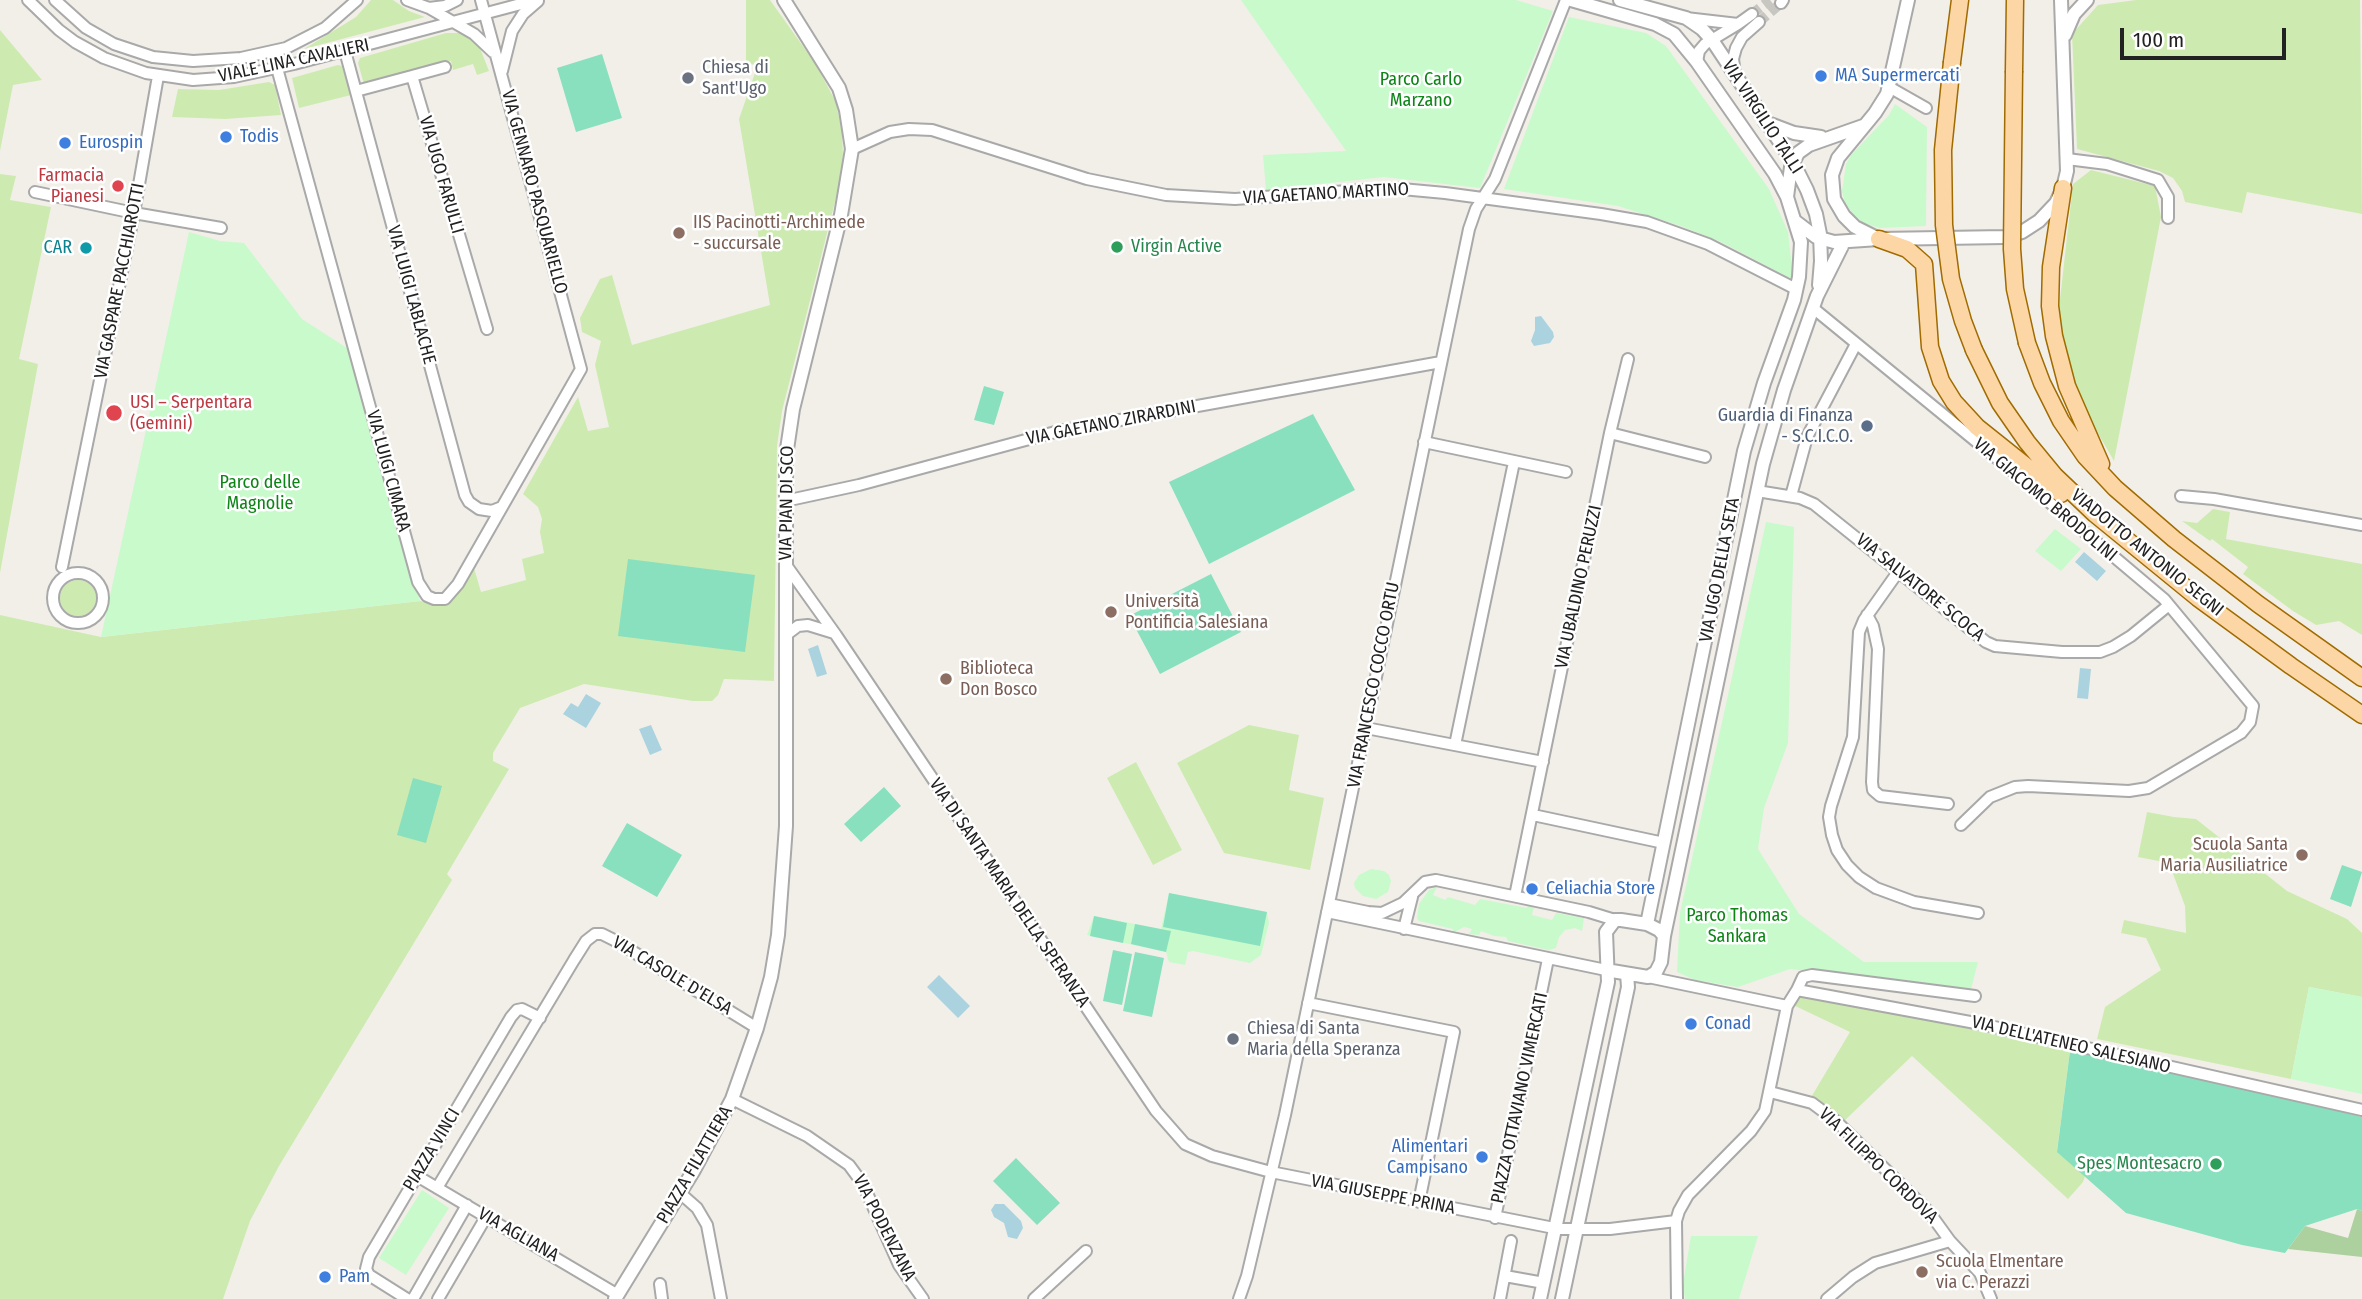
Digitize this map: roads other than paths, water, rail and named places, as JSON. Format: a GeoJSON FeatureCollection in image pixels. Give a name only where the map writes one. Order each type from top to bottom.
{"type":"FeatureCollection","features":[{"type":"Feature","properties":{"kind":"main road","name":"VIADOTTO ANTONIO SEGNI"},"geometry":{"type":"LineString","coordinates":[[1960,0],[1943,150],[1944,225],[1951,279],[1962,321],[2000,403],[2039,459],[2105,523],[2254,640],[2362,715]]}},
{"type":"Feature","properties":{"kind":"main road","name":"VIADOTTO ANTONIO SEGNI"},"geometry":{"type":"LineString","coordinates":[[2015,0],[2012,249],[2015,289],[2027,343],[2056,412],[2085,456],[2115,488],[2174,539],[2258,604],[2362,678]]}},
{"type":"Feature","properties":{"kind":"main road"},"geometry":{"type":"LineString","coordinates":[[2063,188],[2051,267],[2050,306],[2054,336],[2070,395],[2096,456],[2115,488]]}},
{"type":"Feature","properties":{"kind":"main road"},"geometry":{"type":"LineString","coordinates":[[1880,239],[1911,251],[1924,264],[1927,325],[1932,355],[1941,381],[1959,408],[2034,473],[2105,523]]}},
{"type":"Feature","properties":{"kind":"street","name":"VIALE LINA CAVALIERI"},"geometry":{"type":"LineString","coordinates":[[28,0],[50,23],[75,42],[116,64],[158,76],[204,80],[277,68],[538,0]]}},
{"type":"Feature","properties":{"kind":"street","name":"VIALE LINA CAVALIERI"},"geometry":{"type":"LineString","coordinates":[[55,0],[86,28],[127,50],[183,61],[214,61],[256,56],[286,48],[332,23],[357,0]]}},
{"type":"Feature","properties":{"kind":"street"},"geometry":{"type":"LineString","coordinates":[[407,0],[429,8],[480,38],[496,55]]}},
{"type":"Feature","properties":{"kind":"street"},"geometry":{"type":"LineString","coordinates":[[429,8],[445,6],[457,0]]}},
{"type":"Feature","properties":{"kind":"street","name":"VIA GENNARO PASQUARIELLO"},"geometry":{"type":"LineString","coordinates":[[481,0],[582,369]]}},
{"type":"Feature","properties":{"kind":"street"},"geometry":{"type":"LineString","coordinates":[[502,74],[512,31],[523,14],[538,0]]}},
{"type":"Feature","properties":{"kind":"street","name":"VIA PIAN DI SCO"},"geometry":{"type":"LineString","coordinates":[[757,1028],[774,964],[782,897],[786,826],[786,457],[792,417],[841,215],[852,149],[846,110],[839,88],[784,0]]}},
{"type":"Feature","properties":{"kind":"street","name":"VIA VIRGILIO TALLI"},"geometry":{"type":"LineString","coordinates":[[1568,0],[1662,26],[1677,37],[1775,174],[1787,197]]}},
{"type":"Feature","properties":{"kind":"street","name":"VIA FRANCESCO COCCO ORTU"},"geometry":{"type":"LineString","coordinates":[[1239,1299],[1281,1135],[1467,237],[1473,214],[1495,179],[1568,0]]}},
{"type":"Feature","properties":{"kind":"street","name":"VIA VIRGILIO TALLI"},"geometry":{"type":"LineString","coordinates":[[1620,0],[1686,18],[1702,29],[1793,162],[1814,206],[1821,240],[1821,268],[1815,302]]}},
{"type":"Feature","properties":{"kind":"street"},"geometry":{"type":"LineString","coordinates":[[1880,239],[1866,234],[1849,222],[1837,207],[1832,191],[1832,175],[1835,162],[1879,107],[1889,87],[1908,0]]}},
{"type":"Feature","properties":{"kind":"street"},"geometry":{"type":"LineString","coordinates":[[1794,221],[1821,240],[1844,242],[2016,235],[2044,217],[2056,203],[2063,188],[2067,159],[2061,0]]}},
{"type":"Feature","properties":{"kind":"street"},"geometry":{"type":"LineString","coordinates":[[2064,38],[2074,14],[2087,0]]}},
{"type":"Feature","properties":{"kind":"street"},"geometry":{"type":"LineString","coordinates":[[1686,18],[1738,24]]}},
{"type":"Feature","properties":{"kind":"street"},"geometry":{"type":"LineString","coordinates":[[1697,62],[1699,51],[1712,40],[1738,24],[1755,18],[1736,48],[1733,64],[1737,80]]}},
{"type":"Feature","properties":{"kind":"street"},"geometry":{"type":"LineString","coordinates":[[116,64],[127,50]]}},
{"type":"Feature","properties":{"kind":"street","name":"VIA LUIGI LABLACHE"},"geometry":{"type":"LineString","coordinates":[[345,51],[465,495],[469,502],[479,509],[492,510],[502,507]]}},
{"type":"Feature","properties":{"kind":"street"},"geometry":{"type":"LineString","coordinates":[[356,91],[444,67]]}},
{"type":"Feature","properties":{"kind":"street","name":"VIA LUIGI CIMARA"},"geometry":{"type":"LineString","coordinates":[[277,68],[418,582],[424,594],[438,600],[450,596],[582,369]]}},
{"type":"Feature","properties":{"kind":"street","name":"VIA GASPARE PACCHIAROTTI"},"geometry":{"type":"LineString","coordinates":[[65,571],[93,577],[103,590],[102,607],[91,620],[75,623],[60,615],[53,600],[57,584],[65,571],[158,76]]}},
{"type":"Feature","properties":{"kind":"street","name":"VIA UGO FARULLI"},"geometry":{"type":"LineString","coordinates":[[412,76],[487,329]]}},
{"type":"Feature","properties":{"kind":"street"},"geometry":{"type":"LineString","coordinates":[[1889,87],[1926,108]]}},
{"type":"Feature","properties":{"kind":"street"},"geometry":{"type":"LineString","coordinates":[[1765,122],[1801,135],[1832,136]]}},
{"type":"Feature","properties":{"kind":"street"},"geometry":{"type":"LineString","coordinates":[[1787,197],[1793,162],[1806,146],[1863,126]]}},
{"type":"Feature","properties":{"kind":"street","name":"VIA GAETANO MARTINO"},"geometry":{"type":"LineString","coordinates":[[852,149],[890,132],[932,130],[1087,179],[1166,195],[1235,199],[1391,188],[1569,209],[1647,222],[1708,244],[1796,289]]}},
{"type":"Feature","properties":{"kind":"street"},"geometry":{"type":"LineString","coordinates":[[2067,159],[2107,164],[2158,180],[2168,197],[2168,218]]}},
{"type":"Feature","properties":{"kind":"street"},"geometry":{"type":"LineString","coordinates":[[35,192],[134,214],[220,228]]}},
{"type":"Feature","properties":{"kind":"street","name":"VIA UGO DELLA SETA"},"geometry":{"type":"LineString","coordinates":[[1647,924],[1742,459],[1796,289],[1802,252],[1787,197]]}},
{"type":"Feature","properties":{"kind":"street"},"geometry":{"type":"LineString","coordinates":[[1815,302],[1844,242]]}},
{"type":"Feature","properties":{"kind":"street","name":"VIA UGO DELLA SETA"},"geometry":{"type":"LineString","coordinates":[[1664,936],[1758,491],[1784,390],[1815,302]]}},
{"type":"Feature","properties":{"kind":"street","name":"VIA GIACOMO BRODOLINI"},"geometry":{"type":"LineString","coordinates":[[1815,302],[1856,344],[2016,474],[2169,605],[2253,706],[2248,726],[2241,733],[2148,788],[2129,791],[2015,787],[1990,797],[1961,825]]}},
{"type":"Feature","properties":{"kind":"street"},"geometry":{"type":"LineString","coordinates":[[1791,496],[1807,437],[1856,344]]}},
{"type":"Feature","properties":{"kind":"street","name":"VIA UBALDINO PERUZZI"},"geometry":{"type":"LineString","coordinates":[[1515,896],[1610,433],[1628,359]]}},
{"type":"Feature","properties":{"kind":"street","name":"VIA GAETANO ZIRARDINI"},"geometry":{"type":"LineString","coordinates":[[785,501],[870,482],[1059,431],[1441,362]]}},
{"type":"Feature","properties":{"kind":"street"},"geometry":{"type":"LineString","coordinates":[[1610,433],[1705,457]]}},
{"type":"Feature","properties":{"kind":"street"},"geometry":{"type":"LineString","coordinates":[[1424,442],[1566,472]]}},
{"type":"Feature","properties":{"kind":"street"},"geometry":{"type":"LineString","coordinates":[[1455,746],[1514,462]]}},
{"type":"Feature","properties":{"kind":"street","name":"VIA SALVATORE SCOCA"},"geometry":{"type":"LineString","coordinates":[[1758,491],[1791,496],[1814,504],[1986,642],[1995,646],[2062,652],[2100,652],[2131,636],[2169,605]]}},
{"type":"Feature","properties":{"kind":"street"},"geometry":{"type":"LineString","coordinates":[[2181,496],[2214,499],[2362,525]]}},
{"type":"Feature","properties":{"kind":"street","name":"VIA DI SANTA MARIA DELLA SPERANZA"},"geometry":{"type":"LineString","coordinates":[[786,565],[1168,1127],[1185,1143],[1199,1151],[1271,1172]]}},
{"type":"Feature","properties":{"kind":"street"},"geometry":{"type":"LineString","coordinates":[[1898,572],[1867,615],[1859,632],[1853,737],[1829,817],[1835,844],[1852,871],[1885,892],[1914,902],[1978,913]]}},
{"type":"Feature","properties":{"kind":"street"},"geometry":{"type":"LineString","coordinates":[[1867,615],[1873,626],[1878,649],[1873,790],[1880,796],[1948,804]]}},
{"type":"Feature","properties":{"kind":"street"},"geometry":{"type":"LineString","coordinates":[[786,635],[798,626],[808,625],[836,635]]}},
{"type":"Feature","properties":{"kind":"street"},"geometry":{"type":"LineString","coordinates":[[1366,727],[1543,762]]}},
{"type":"Feature","properties":{"kind":"street"},"geometry":{"type":"LineString","coordinates":[[1532,815],[1664,844]]}},
{"type":"Feature","properties":{"kind":"street"},"geometry":{"type":"LineString","coordinates":[[1328,908],[1382,913],[1413,895],[1425,882],[1436,880],[1647,924],[1658,929],[1664,936],[1661,962],[1656,972],[1648,977]]}},
{"type":"Feature","properties":{"kind":"street"},"geometry":{"type":"LineString","coordinates":[[1404,929],[1413,895]]}},
{"type":"Feature","properties":{"kind":"street"},"geometry":{"type":"LineString","coordinates":[[1328,908],[1404,929],[1787,1006]]}},
{"type":"Feature","properties":{"kind":"street"},"geometry":{"type":"LineString","coordinates":[[1540,1299],[1608,982],[1605,937],[1615,919]]}},
{"type":"Feature","properties":{"kind":"street","name":"VIA CASOLE D'ELSA"},"geometry":{"type":"LineString","coordinates":[[586,941],[595,934],[605,935],[757,1028]]}},
{"type":"Feature","properties":{"kind":"street","name":"PIAZZA VINCI"},"geometry":{"type":"LineString","coordinates":[[437,1188],[586,941]]}},
{"type":"Feature","properties":{"kind":"street","name":"PIAZZA OTTAVIANO VIMERCATI"},"geometry":{"type":"LineString","coordinates":[[1548,959],[1495,1218],[1576,1230],[1676,1221]]}},
{"type":"Feature","properties":{"kind":"street"},"geometry":{"type":"LineString","coordinates":[[1562,1299],[1628,986],[1627,974]]}},
{"type":"Feature","properties":{"kind":"street"},"geometry":{"type":"LineString","coordinates":[[1677,1299],[1676,1221],[1685,1198],[1757,1124],[1767,1107],[1787,1006],[1802,977],[1812,975],[1975,996]]}},
{"type":"Feature","properties":{"kind":"street","name":"VIA DELL'ATENEO SALESIANO"},"geometry":{"type":"LineString","coordinates":[[1797,990],[1982,1024],[2362,1110]]}},
{"type":"Feature","properties":{"kind":"street"},"geometry":{"type":"LineString","coordinates":[[1308,1003],[1454,1032],[1419,1202]]}},
{"type":"Feature","properties":{"kind":"street","name":"PIAZZA VINCI"},"geometry":{"type":"LineString","coordinates":[[407,1299],[370,1277],[366,1265],[370,1253],[512,1016],[522,1009],[540,1018]]}},
{"type":"Feature","properties":{"kind":"street","name":"PIAZZA FILATTIERA"},"geometry":{"type":"LineString","coordinates":[[616,1297],[680,1193],[733,1098],[757,1028]]}},
{"type":"Feature","properties":{"kind":"street","name":"VIA FILIPPO CORDOVA"},"geometry":{"type":"LineString","coordinates":[[1770,1092],[1806,1101],[1824,1110],[1929,1212],[1950,1241],[1984,1278],[1991,1299]]}},
{"type":"Feature","properties":{"kind":"street","name":"VIA PODENZANA"},"geometry":{"type":"LineString","coordinates":[[733,1098],[807,1136],[849,1165],[863,1184],[899,1265],[918,1297]]}},
{"type":"Feature","properties":{"kind":"street","name":"VIA GIUSEPPE PRINA"},"geometry":{"type":"LineString","coordinates":[[1271,1172],[1495,1218]]}},
{"type":"Feature","properties":{"kind":"street","name":"VIA AGLIANA"},"geometry":{"type":"LineString","coordinates":[[417,1176],[616,1297]]}},
{"type":"Feature","properties":{"kind":"street"},"geometry":{"type":"LineString","coordinates":[[680,1193],[697,1208],[707,1225],[722,1299]]}},
{"type":"Feature","properties":{"kind":"street"},"geometry":{"type":"LineString","coordinates":[[413,1299],[467,1205]]}},
{"type":"Feature","properties":{"kind":"street"},"geometry":{"type":"LineString","coordinates":[[438,1299],[486,1217]]}},
{"type":"Feature","properties":{"kind":"street"},"geometry":{"type":"LineString","coordinates":[[1500,1299],[1511,1241]]}},
{"type":"Feature","properties":{"kind":"street"},"geometry":{"type":"LineString","coordinates":[[1827,1299],[1875,1263],[1950,1241]]}},
{"type":"Feature","properties":{"kind":"street"},"geometry":{"type":"LineString","coordinates":[[1034,1299],[1086,1251]]}},
{"type":"Feature","properties":{"kind":"street"},"geometry":{"type":"LineString","coordinates":[[1505,1276],[1544,1283]]}},
{"type":"Feature","properties":{"kind":"street"},"geometry":{"type":"LineString","coordinates":[[660,1284],[662,1299]]}},
{"type":"Feature","properties":{"kind":"water"},"geometry":{"type":"Polygon","coordinates":[[[1541,316],[1554,337],[1550,343],[1534,346],[1531,341],[1535,330],[1535,317],[1541,316]]]}},
{"type":"Feature","properties":{"kind":"water"},"geometry":{"type":"Polygon","coordinates":[[[2084,552],[2106,571],[2097,581],[2075,562],[2084,552]]]}},
{"type":"Feature","properties":{"kind":"water"},"geometry":{"type":"Polygon","coordinates":[[[818,645],[827,674],[817,677],[808,649],[818,645]]]}},
{"type":"Feature","properties":{"kind":"water"},"geometry":{"type":"Polygon","coordinates":[[[2080,668],[2091,669],[2088,699],[2077,698],[2080,668]]]}},
{"type":"Feature","properties":{"kind":"water"},"geometry":{"type":"Polygon","coordinates":[[[586,694],[601,703],[586,728],[563,714],[571,703],[578,707],[586,694]]]}},
{"type":"Feature","properties":{"kind":"water"},"geometry":{"type":"Polygon","coordinates":[[[651,725],[662,750],[650,755],[639,729],[651,725]]]}},
{"type":"Feature","properties":{"kind":"water"},"geometry":{"type":"Polygon","coordinates":[[[939,975],[970,1006],[958,1018],[927,987],[939,975]]]}},
{"type":"Feature","properties":{"kind":"water"},"geometry":{"type":"Polygon","coordinates":[[[995,1204],[1004,1204],[1021,1221],[1023,1228],[1017,1239],[1008,1237],[1004,1223],[994,1217],[991,1210],[995,1204]]]}},
{"type":"Feature","properties":{"kind":"tunnel"},"geometry":{"type":"LineString","coordinates":[[1752,14],[1770,0]]}},
{"type":"Feature","properties":{"kind":"tunnel"},"geometry":{"type":"LineString","coordinates":[[1759,22],[1781,3]]}},
{"type":"Feature","properties":{"kind":"place","name":"MA Supermercati"},"geometry":{"type":"Point","coordinates":[1821,76]}},
{"type":"Feature","properties":{"kind":"place","name":"Chiesa di Sant'Ugo"},"geometry":{"type":"Point","coordinates":[688,78]}},
{"type":"Feature","properties":{"kind":"place","name":"Todis"},"geometry":{"type":"Point","coordinates":[226,137]}},
{"type":"Feature","properties":{"kind":"place","name":"Eurospin"},"geometry":{"type":"Point","coordinates":[65,143]}},
{"type":"Feature","properties":{"kind":"place","name":"Farmacia Pianesi"},"geometry":{"type":"Point","coordinates":[118,186]}},
{"type":"Feature","properties":{"kind":"place","name":"IIS Pacinotti-Archimede - succursale"},"geometry":{"type":"Point","coordinates":[679,233]}},
{"type":"Feature","properties":{"kind":"place","name":"Virgin Active"},"geometry":{"type":"Point","coordinates":[1117,247]}},
{"type":"Feature","properties":{"kind":"place","name":"CAR"},"geometry":{"type":"Point","coordinates":[86,248]}},
{"type":"Feature","properties":{"kind":"place","name":"USI – Serpentara (Gemini)"},"geometry":{"type":"Point","coordinates":[114,413]}},
{"type":"Feature","properties":{"kind":"place","name":"Guardia di Finanza - S.C.I.C.O."},"geometry":{"type":"Point","coordinates":[1867,426]}},
{"type":"Feature","properties":{"kind":"place","name":"Università Pontificia Salesiana"},"geometry":{"type":"Point","coordinates":[1111,612]}},
{"type":"Feature","properties":{"kind":"place","name":"Biblioteca Don Bosco"},"geometry":{"type":"Point","coordinates":[946,679]}},
{"type":"Feature","properties":{"kind":"place","name":"Scuola Santa Maria Ausiliatrice"},"geometry":{"type":"Point","coordinates":[2302,855]}},
{"type":"Feature","properties":{"kind":"place","name":"Celiachia Store"},"geometry":{"type":"Point","coordinates":[1532,889]}},
{"type":"Feature","properties":{"kind":"place","name":"Conad"},"geometry":{"type":"Point","coordinates":[1691,1024]}},
{"type":"Feature","properties":{"kind":"place","name":"Chiesa di Santa Maria della Speranza"},"geometry":{"type":"Point","coordinates":[1233,1039]}},
{"type":"Feature","properties":{"kind":"place","name":"Alimentari Campisano"},"geometry":{"type":"Point","coordinates":[1482,1157]}},
{"type":"Feature","properties":{"kind":"place","name":"Spes Montesacro"},"geometry":{"type":"Point","coordinates":[2216,1164]}},
{"type":"Feature","properties":{"kind":"place","name":"Scuola Elmentare via C. Perazzi"},"geometry":{"type":"Point","coordinates":[1922,1272]}},
{"type":"Feature","properties":{"kind":"place","name":"Pam"},"geometry":{"type":"Point","coordinates":[325,1277]}},
{"type":"Feature","properties":{"kind":"park label","name":"Parco Carlo Marzano"},"geometry":{"type":"Point","coordinates":[1421,90]}},
{"type":"Feature","properties":{"kind":"park label","name":"Parco delle Magnolie"},"geometry":{"type":"Point","coordinates":[260,493]}},
{"type":"Feature","properties":{"kind":"park label","name":"Parco Thomas Sankara"},"geometry":{"type":"Point","coordinates":[1737,926]}}]}
